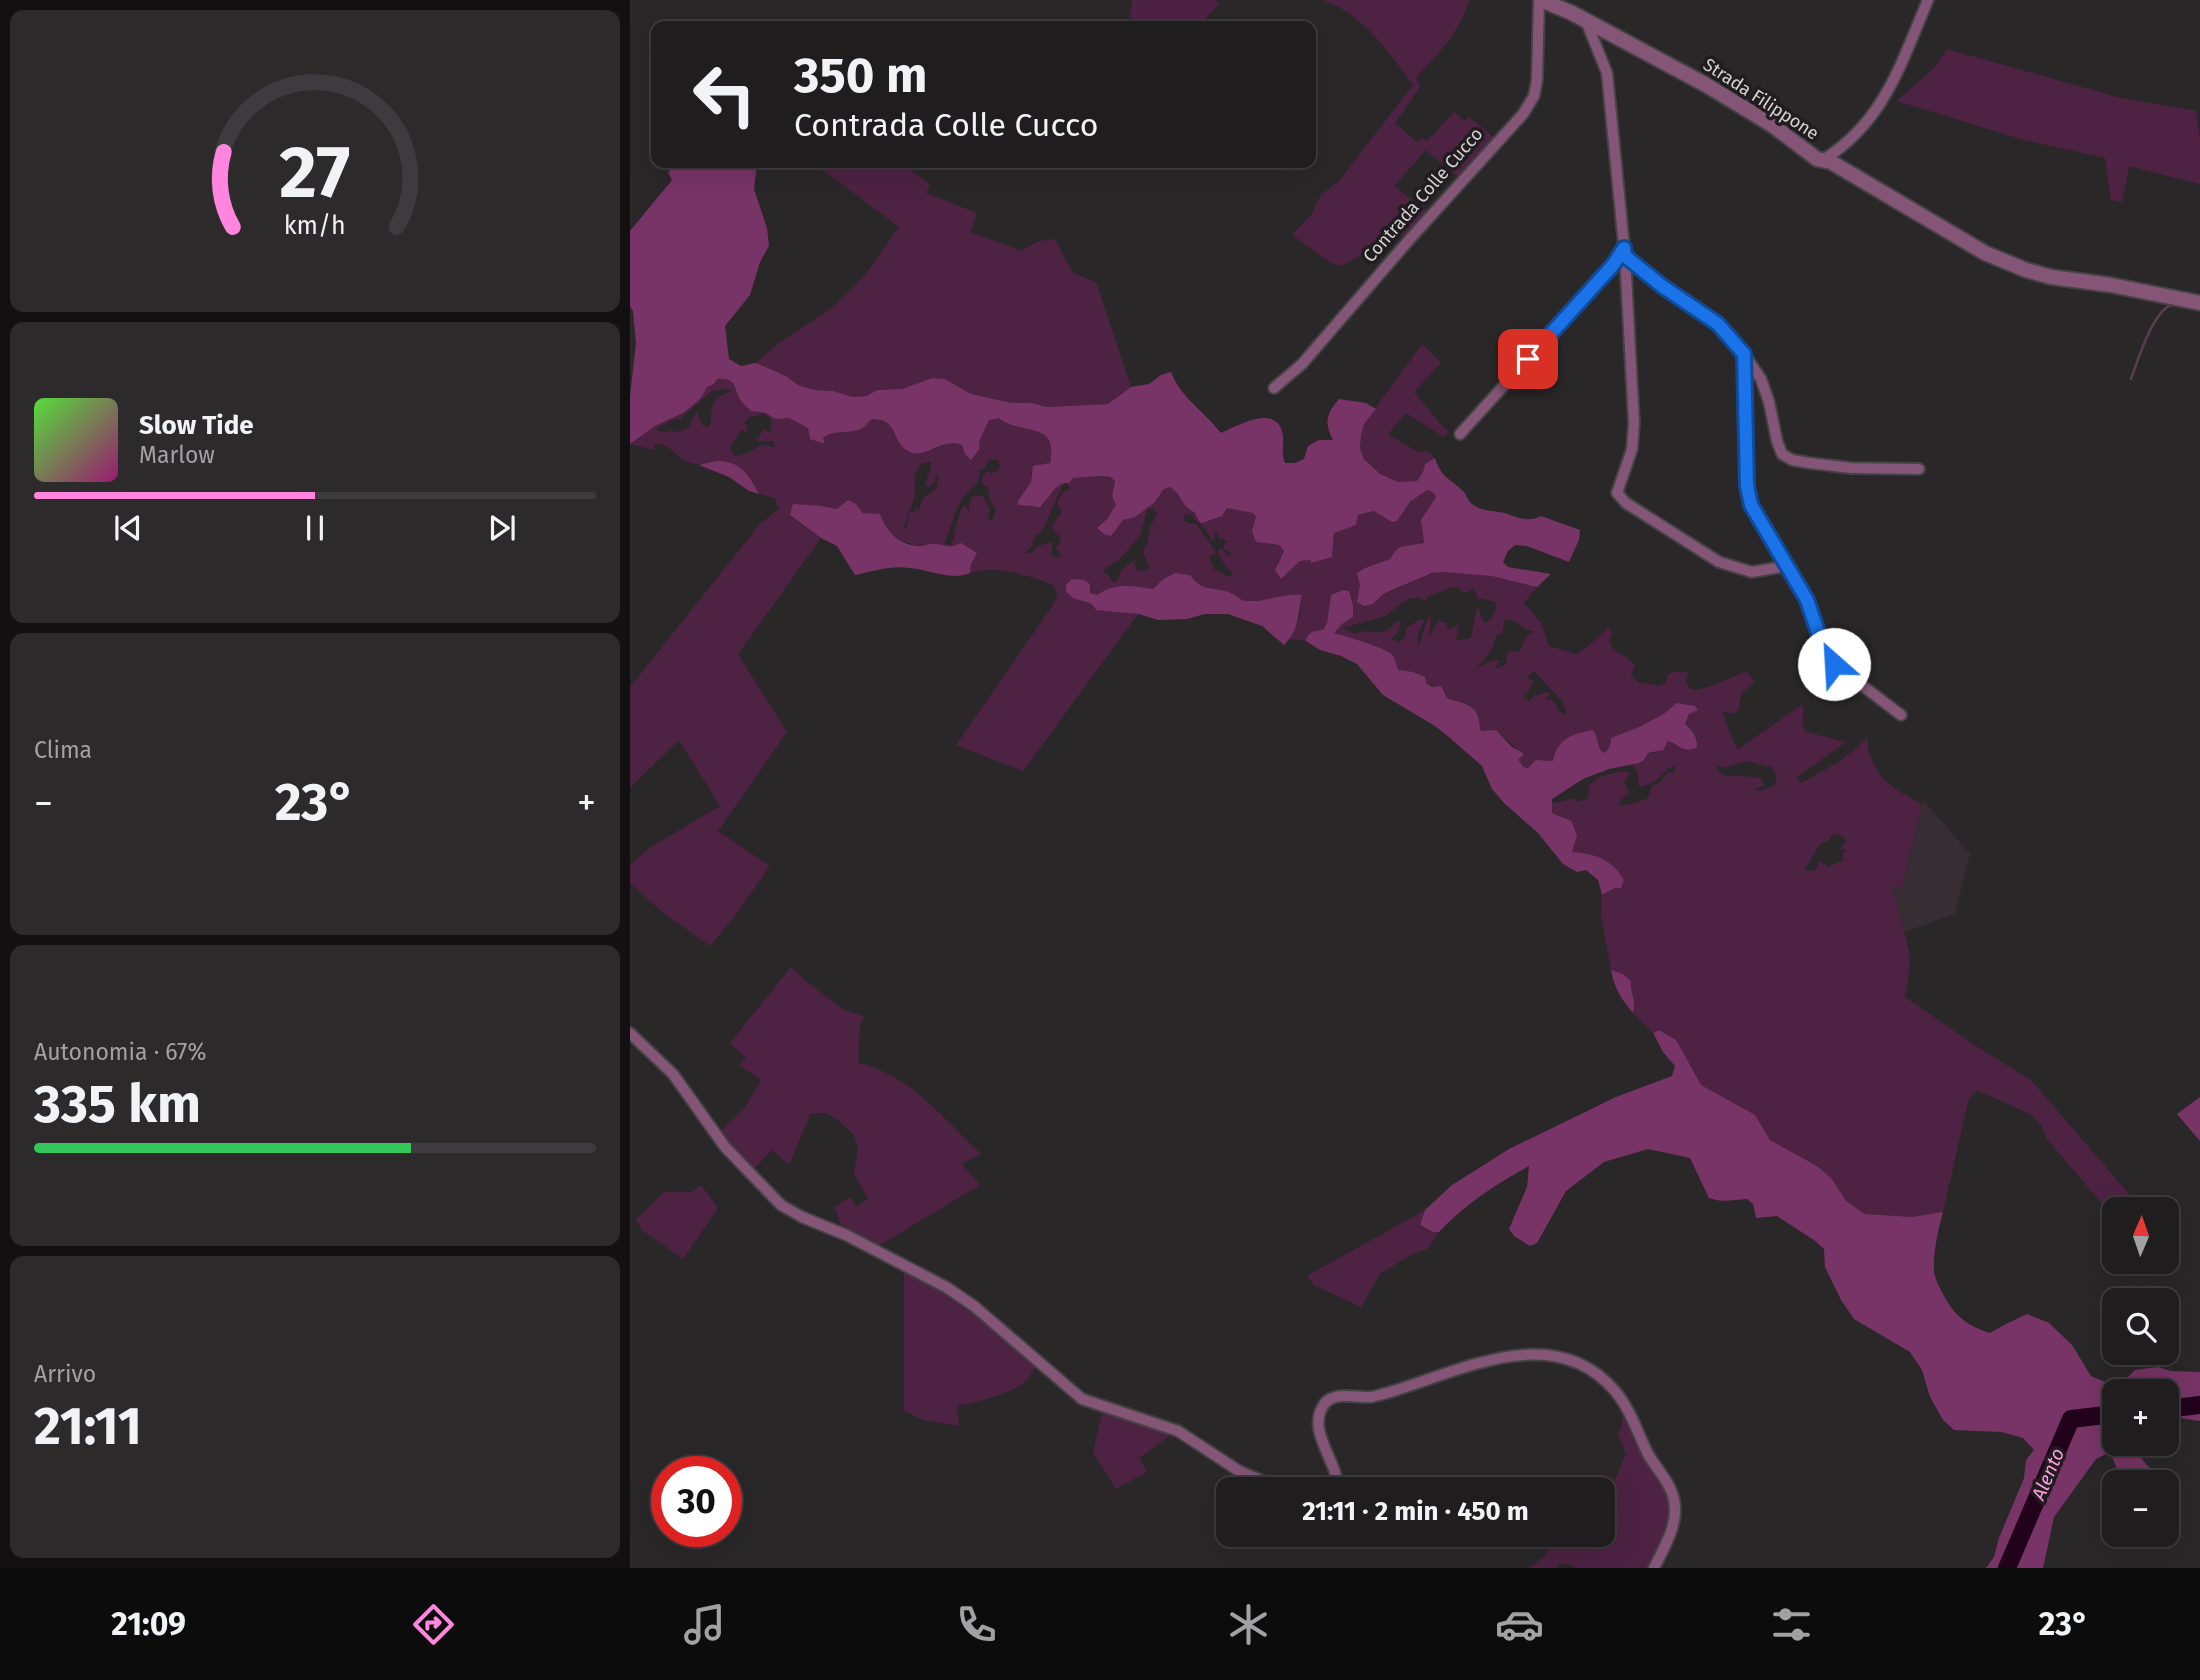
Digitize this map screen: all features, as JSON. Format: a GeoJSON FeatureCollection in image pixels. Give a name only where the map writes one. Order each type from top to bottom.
{"type":"FeatureCollection","features":[{"type":"Feature","properties":{"kind":"street","name":"Strada Filippone"},"geometry":{"type":"LineString","coordinates":[[1540,0],[1586,20],[1707,86],[1772,125],[1816,159],[1823,160],[1834,153],[1872,116],[1889,92],[1928,0]]}},
{"type":"Feature","properties":{"kind":"street","name":"Contrada Colle Cucco"},"geometry":{"type":"LineString","coordinates":[[1274,388],[1302,364],[1426,220],[1523,114],[1534,96],[1537,80],[1540,0]]}},
{"type":"Feature","properties":{"kind":"street"},"geometry":{"type":"LineString","coordinates":[[1586,20],[1607,73],[1625,252],[1634,424],[1632,449],[1617,492],[1626,503],[1719,562],[1752,572],[1787,566]]}},
{"type":"Feature","properties":{"kind":"street"},"geometry":{"type":"LineString","coordinates":[[1823,160],[1831,162],[1986,253],[2026,270],[2051,277],[2111,285],[2200,303]]}},
{"type":"Feature","properties":{"kind":"street"},"geometry":{"type":"LineString","coordinates":[[1625,252],[1662,286],[1718,324],[1744,354],[1761,379],[1782,454],[1792,460],[1851,468],[1920,469]]}},
{"type":"Feature","properties":{"kind":"street"},"geometry":{"type":"LineString","coordinates":[[1460,434],[1625,252]]}},
{"type":"Feature","properties":{"kind":"street"},"geometry":{"type":"LineString","coordinates":[[1744,354],[1747,486],[1751,505],[1807,600],[1821,641],[1834,664],[1901,715]]}},
{"type":"Feature","properties":{"kind":"street"},"geometry":{"type":"LineString","coordinates":[[630,1033],[673,1074],[725,1147],[781,1205],[946,1287],[974,1306],[1082,1399],[1178,1431],[1239,1471],[1253,1477]]}},
{"type":"Feature","properties":{"kind":"street"},"geometry":{"type":"LineString","coordinates":[[1336,1477],[1320,1435],[1320,1418],[1325,1404],[1332,1398],[1371,1397],[1506,1356],[1530,1353],[1579,1363],[1601,1376],[1616,1392],[1630,1414],[1648,1455],[1673,1493],[1671,1537],[1654,1568]]}},
{"type":"Feature","properties":{"kind":"shaded area"},"geometry":{"type":"Polygon","coordinates":[[[1133,0],[1216,0],[1219,4],[1203,21],[1135,21],[1129,17],[1133,0]]]}},
{"type":"Feature","properties":{"kind":"shaded area"},"geometry":{"type":"Polygon","coordinates":[[[1323,0],[1469,0],[1454,33],[1416,78],[1420,87],[1395,123],[1418,143],[1422,138],[1427,141],[1454,112],[1465,121],[1469,117],[1495,138],[1458,177],[1426,150],[1394,186],[1427,212],[1402,236],[1398,235],[1341,266],[1331,263],[1292,235],[1311,215],[1321,195],[1339,181],[1413,85],[1385,48],[1363,25],[1337,6],[1323,0]]]}},
{"type":"Feature","properties":{"kind":"shaded area"},"geometry":{"type":"Polygon","coordinates":[[[1947,49],[2117,97],[2196,111],[2200,138],[2200,184],[2129,166],[2122,202],[2111,200],[2105,158],[2024,140],[1897,101],[1933,69],[1947,49]]]}},
{"type":"Feature","properties":{"kind":"shaded area"},"geometry":{"type":"Polygon","coordinates":[[[673,168],[756,168],[754,189],[767,228],[769,246],[760,262],[750,295],[725,326],[729,359],[741,366],[756,363],[786,376],[798,385],[853,397],[867,396],[877,390],[902,389],[932,378],[945,379],[971,394],[1047,407],[1108,404],[1131,387],[1149,384],[1161,375],[1171,372],[1180,389],[1221,433],[1256,419],[1273,420],[1279,425],[1283,435],[1285,463],[1304,459],[1308,446],[1319,440],[1333,440],[1328,429],[1328,419],[1331,409],[1339,399],[1366,403],[1376,409],[1364,424],[1360,448],[1364,459],[1380,474],[1398,482],[1417,481],[1425,464],[1435,458],[1444,474],[1476,507],[1522,519],[1541,516],[1580,530],[1579,540],[1569,562],[1527,546],[1515,545],[1508,551],[1503,562],[1508,567],[1551,574],[1537,587],[1492,576],[1432,573],[1383,594],[1373,604],[1364,606],[1357,602],[1360,585],[1357,573],[1390,559],[1400,547],[1424,543],[1421,520],[1436,497],[1434,493],[1427,490],[1410,502],[1397,521],[1392,522],[1374,511],[1358,515],[1356,525],[1334,533],[1332,557],[1311,563],[1311,560],[1300,561],[1281,579],[1275,570],[1284,551],[1279,545],[1256,542],[1252,531],[1256,517],[1253,513],[1227,508],[1222,516],[1202,523],[1169,487],[1135,517],[1123,520],[1111,536],[1097,528],[1116,505],[1112,496],[1115,481],[1110,477],[1073,478],[1069,483],[1056,488],[1040,507],[1018,505],[1031,482],[1033,466],[1050,463],[1051,449],[1049,440],[1043,434],[999,418],[989,420],[979,442],[980,448],[971,460],[962,445],[954,443],[921,453],[908,451],[899,442],[891,426],[881,420],[872,419],[859,430],[828,435],[823,438],[825,444],[810,439],[808,428],[789,418],[775,419],[766,413],[751,411],[739,398],[729,380],[717,379],[685,412],[655,426],[630,444],[630,396],[636,343],[633,311],[630,307],[630,231],[672,180],[668,172],[673,168]]]}},
{"type":"Feature","properties":{"kind":"shaded area"},"geometry":{"type":"Polygon","coordinates":[[[821,168],[908,168],[930,184],[926,193],[977,213],[971,232],[1021,251],[1039,241],[1055,239],[1073,273],[1096,282],[1131,387],[1108,404],[1047,407],[971,394],[945,379],[932,378],[902,389],[877,390],[867,396],[853,397],[798,385],[786,376],[756,363],[850,291],[899,227],[821,168]]]}},
{"type":"Feature","properties":{"kind":"shaded area"},"geometry":{"type":"Polygon","coordinates":[[[1422,344],[1441,363],[1414,392],[1449,431],[1444,437],[1406,413],[1388,434],[1418,452],[1427,451],[1435,458],[1425,464],[1417,481],[1394,481],[1374,469],[1364,458],[1360,437],[1364,424],[1422,344]]]}},
{"type":"Feature","properties":{"kind":"shaded area"},"geometry":{"type":"Polygon","coordinates":[[[726,378],[751,411],[766,413],[775,419],[789,418],[808,428],[810,439],[824,444],[823,438],[828,435],[859,430],[873,419],[887,423],[902,443],[914,451],[926,452],[954,443],[962,445],[965,454],[980,448],[979,442],[989,420],[999,418],[1043,434],[1049,440],[1050,464],[1039,465],[1032,471],[1031,482],[1018,505],[1043,505],[1058,485],[1073,479],[1096,476],[1110,479],[1115,481],[1113,487],[1117,505],[1101,524],[1114,530],[1123,520],[1135,517],[1155,502],[1163,490],[1169,487],[1176,490],[1189,510],[1209,521],[1221,516],[1227,508],[1253,513],[1256,517],[1253,531],[1264,542],[1279,545],[1284,551],[1278,562],[1287,574],[1300,561],[1332,557],[1334,533],[1357,516],[1375,511],[1381,515],[1404,510],[1427,490],[1436,497],[1424,518],[1424,542],[1395,551],[1390,559],[1365,568],[1357,601],[1389,592],[1435,573],[1459,571],[1486,574],[1537,587],[1523,605],[1526,605],[1541,623],[1549,646],[1576,654],[1609,627],[1612,633],[1609,642],[1635,666],[1631,675],[1638,682],[1660,686],[1666,682],[1668,674],[1678,671],[1689,673],[1686,682],[1692,690],[1747,672],[1754,681],[1741,693],[1739,710],[1734,713],[1722,712],[1737,750],[1803,704],[1803,727],[1806,732],[1846,742],[1796,778],[1801,783],[1845,757],[1867,737],[1877,771],[1892,786],[1922,804],[1902,888],[1892,886],[1909,950],[1910,965],[1905,997],[2032,1081],[2132,1197],[2102,1197],[2102,1204],[2047,1139],[2042,1126],[2032,1115],[1977,1090],[1969,1098],[1943,1212],[1912,1217],[1865,1214],[1846,1201],[1832,1179],[1817,1166],[1770,1140],[1719,1096],[1701,1085],[1659,1030],[1653,1033],[1633,1013],[1631,981],[1623,974],[1611,970],[1601,915],[1602,895],[1621,888],[1603,862],[1591,855],[1572,852],[1575,843],[1562,817],[1552,813],[1551,803],[1574,798],[1578,802],[1588,798],[1589,785],[1599,777],[1621,771],[1630,772],[1624,782],[1630,793],[1618,805],[1647,799],[1652,786],[1658,784],[1669,772],[1675,772],[1675,766],[1668,768],[1652,782],[1639,787],[1637,771],[1632,764],[1639,763],[1648,753],[1654,753],[1668,741],[1680,748],[1698,740],[1685,724],[1689,714],[1676,703],[1665,713],[1639,727],[1611,738],[1609,747],[1602,753],[1598,748],[1596,735],[1555,752],[1553,761],[1536,760],[1528,768],[1523,767],[1518,763],[1518,759],[1523,756],[1521,753],[1496,730],[1481,731],[1478,716],[1472,707],[1447,698],[1444,691],[1417,676],[1398,670],[1388,651],[1333,633],[1342,624],[1331,595],[1327,623],[1323,630],[1310,633],[1306,641],[1290,639],[1300,617],[1302,596],[1247,601],[1219,590],[1162,580],[1153,589],[1117,587],[1097,595],[1090,593],[1073,598],[1138,614],[1023,771],[956,745],[1055,602],[1057,594],[1053,585],[1002,571],[970,573],[971,564],[952,548],[907,543],[874,523],[856,504],[837,509],[822,506],[790,516],[821,538],[738,654],[787,732],[718,831],[770,866],[710,946],[661,911],[630,883],[630,865],[651,847],[720,806],[679,740],[630,788],[630,687],[760,524],[779,509],[775,498],[759,494],[747,475],[736,466],[722,461],[695,464],[660,444],[655,444],[654,450],[630,444],[645,431],[685,412],[701,398],[707,387],[717,379],[726,378]],[[728,389],[712,391],[680,419],[655,429],[664,433],[673,430],[675,433],[688,428],[697,412],[702,425],[708,427],[711,424],[714,402],[720,396],[732,392],[728,389]],[[762,413],[751,416],[744,423],[747,425],[747,432],[741,430],[730,449],[734,456],[747,453],[761,445],[774,447],[773,441],[760,442],[756,439],[760,438],[764,429],[771,433],[771,418],[762,413]],[[989,460],[984,469],[980,469],[978,482],[959,504],[944,544],[950,545],[954,539],[962,507],[966,506],[969,512],[971,497],[982,495],[990,509],[988,518],[992,521],[996,510],[990,501],[988,487],[982,484],[982,477],[987,471],[992,473],[998,470],[1000,465],[997,460],[989,460]],[[931,462],[921,464],[915,474],[914,499],[903,529],[906,529],[910,512],[915,511],[917,506],[919,512],[922,499],[937,488],[939,475],[936,475],[935,482],[926,486],[931,462]],[[1066,483],[1062,486],[1043,530],[1035,536],[1031,547],[1024,554],[1052,542],[1052,557],[1060,557],[1055,547],[1061,542],[1060,538],[1051,527],[1062,513],[1057,504],[1060,496],[1071,489],[1066,483]],[[1153,508],[1147,510],[1140,536],[1118,561],[1102,572],[1107,573],[1114,583],[1121,571],[1134,560],[1137,570],[1145,571],[1150,567],[1144,555],[1144,548],[1157,513],[1153,508]],[[1186,513],[1183,519],[1189,524],[1197,525],[1216,552],[1209,557],[1214,570],[1227,577],[1234,574],[1222,561],[1218,550],[1221,549],[1230,557],[1231,552],[1223,549],[1228,541],[1219,538],[1215,530],[1212,541],[1206,530],[1192,517],[1193,513],[1186,513]],[[1452,587],[1427,597],[1425,601],[1418,597],[1407,599],[1385,616],[1342,628],[1355,634],[1366,631],[1380,632],[1397,621],[1400,622],[1400,627],[1391,640],[1399,643],[1406,636],[1406,628],[1421,619],[1424,621],[1418,636],[1419,645],[1429,615],[1429,637],[1438,621],[1447,623],[1447,628],[1452,629],[1459,624],[1456,640],[1468,639],[1471,637],[1476,611],[1479,608],[1485,623],[1492,618],[1496,605],[1496,602],[1481,598],[1478,600],[1474,588],[1463,592],[1452,587]],[[1505,619],[1502,633],[1496,636],[1492,649],[1477,668],[1497,660],[1500,660],[1495,669],[1505,665],[1508,652],[1520,651],[1527,635],[1535,632],[1527,630],[1515,621],[1505,619]],[[1533,670],[1532,674],[1526,677],[1533,681],[1523,696],[1529,702],[1533,696],[1548,692],[1550,694],[1546,700],[1551,699],[1557,710],[1567,715],[1563,702],[1533,670]],[[1746,761],[1724,768],[1715,764],[1726,776],[1761,779],[1764,784],[1753,790],[1760,791],[1774,786],[1777,778],[1772,767],[1746,761]],[[1834,833],[1829,840],[1819,845],[1804,871],[1814,871],[1820,862],[1823,862],[1822,866],[1826,862],[1827,867],[1844,860],[1842,855],[1846,849],[1839,849],[1847,842],[1843,837],[1834,833]]]}},
{"type":"Feature","properties":{"kind":"shaded area"},"geometry":{"type":"Polygon","coordinates":[[[716,461],[738,466],[759,494],[749,491],[729,477],[699,465],[716,461]]]}},
{"type":"Feature","properties":{"kind":"shaded area"},"geometry":{"type":"Polygon","coordinates":[[[848,500],[856,504],[863,513],[880,514],[889,531],[904,543],[950,546],[961,543],[977,553],[970,573],[955,576],[896,567],[855,575],[837,546],[821,538],[790,515],[793,504],[837,509],[848,500]]]}},
{"type":"Feature","properties":{"kind":"shaded area"},"geometry":{"type":"Polygon","coordinates":[[[1175,573],[1190,575],[1203,586],[1228,592],[1245,601],[1302,595],[1293,634],[1284,645],[1262,626],[1228,614],[1158,620],[1139,614],[1096,610],[1092,604],[1073,598],[1066,591],[1066,585],[1072,579],[1084,580],[1090,584],[1090,593],[1097,595],[1110,588],[1124,586],[1153,589],[1175,573]]]}},
{"type":"Feature","properties":{"kind":"shaded area"},"geometry":{"type":"Polygon","coordinates":[[[1343,590],[1349,591],[1353,617],[1334,633],[1389,652],[1398,670],[1425,677],[1426,683],[1432,687],[1441,686],[1447,698],[1472,707],[1478,716],[1481,731],[1496,730],[1512,747],[1523,753],[1518,759],[1523,767],[1528,768],[1536,760],[1553,761],[1558,747],[1567,738],[1593,730],[1603,753],[1609,747],[1611,738],[1665,713],[1676,703],[1695,706],[1698,710],[1689,714],[1685,724],[1694,734],[1697,747],[1685,749],[1668,741],[1663,750],[1648,753],[1639,763],[1609,769],[1583,779],[1552,799],[1552,813],[1571,821],[1577,835],[1572,852],[1595,856],[1609,863],[1624,880],[1621,888],[1602,895],[1598,880],[1586,870],[1577,872],[1563,864],[1538,833],[1492,789],[1482,766],[1450,738],[1383,695],[1357,664],[1320,650],[1306,641],[1310,633],[1323,630],[1327,623],[1331,595],[1343,590]]]}},
{"type":"Feature","properties":{"kind":"shaded area"},"geometry":{"type":"Polygon","coordinates":[[[1923,800],[1970,854],[1955,914],[1904,932],[1892,885],[1902,887],[1923,800]]]}},
{"type":"Feature","properties":{"kind":"shaded area"},"geometry":{"type":"Polygon","coordinates":[[[791,967],[844,1010],[865,1017],[860,1023],[858,1063],[876,1068],[909,1087],[981,1154],[962,1164],[980,1185],[875,1248],[843,1232],[835,1207],[850,1197],[856,1207],[868,1199],[854,1174],[858,1147],[854,1135],[839,1121],[826,1113],[811,1113],[789,1165],[772,1150],[751,1172],[719,1133],[744,1109],[761,1080],[739,1065],[746,1058],[730,1043],[791,967]]]}},
{"type":"Feature","properties":{"kind":"shaded area"},"geometry":{"type":"Polygon","coordinates":[[[1611,970],[1623,974],[1631,981],[1633,1013],[1619,993],[1611,970]]]}},
{"type":"Feature","properties":{"kind":"shaded area"},"geometry":{"type":"Polygon","coordinates":[[[1659,1030],[1676,1040],[1701,1085],[1755,1115],[1770,1140],[1817,1166],[1832,1179],[1846,1201],[1865,1214],[1912,1217],[1943,1212],[1935,1249],[1935,1275],[1946,1300],[1968,1323],[1990,1333],[2027,1314],[2049,1323],[2072,1345],[2091,1376],[2102,1381],[2102,1456],[2096,1459],[2054,1517],[2043,1568],[1986,1568],[1994,1557],[2024,1478],[2026,1460],[2034,1450],[2023,1438],[2002,1432],[1954,1430],[1943,1420],[1930,1397],[1922,1370],[1910,1352],[1854,1319],[1825,1267],[1824,1249],[1777,1216],[1756,1218],[1753,1204],[1747,1199],[1723,1201],[1709,1198],[1690,1158],[1648,1149],[1604,1162],[1566,1191],[1537,1243],[1530,1246],[1514,1236],[1509,1229],[1527,1187],[1529,1166],[1481,1195],[1439,1232],[1420,1225],[1425,1210],[1452,1185],[1509,1149],[1616,1097],[1672,1076],[1675,1066],[1663,1052],[1653,1033],[1659,1030]]]}},
{"type":"Feature","properties":{"kind":"shaded area"},"geometry":{"type":"Polygon","coordinates":[[[2200,1097],[2200,1141],[2177,1114],[2200,1097]]]}},
{"type":"Feature","properties":{"kind":"shaded area"},"geometry":{"type":"Polygon","coordinates":[[[701,1185],[718,1208],[683,1259],[642,1230],[636,1220],[664,1192],[692,1192],[701,1185]]]}},
{"type":"Feature","properties":{"kind":"shaded area"},"geometry":{"type":"Polygon","coordinates":[[[1425,1210],[1420,1226],[1439,1232],[1427,1249],[1412,1254],[1380,1274],[1361,1307],[1314,1285],[1307,1276],[1425,1210]]]}},
{"type":"Feature","properties":{"kind":"shaded area"},"geometry":{"type":"Polygon","coordinates":[[[904,1270],[951,1294],[1037,1365],[1028,1379],[1013,1389],[994,1397],[957,1406],[959,1426],[923,1420],[904,1411],[904,1270]]]}},
{"type":"Feature","properties":{"kind":"shaded area"},"geometry":{"type":"Polygon","coordinates":[[[2158,1367],[2171,1371],[2200,1372],[2200,1421],[2179,1418],[2179,1379],[2125,1379],[2135,1370],[2158,1367]]]}},
{"type":"Feature","properties":{"kind":"shaded area"},"geometry":{"type":"Polygon","coordinates":[[[1102,1413],[1173,1433],[1139,1458],[1147,1472],[1116,1489],[1093,1452],[1102,1413]]]}},
{"type":"Feature","properties":{"kind":"shaded area"},"geometry":{"type":"Polygon","coordinates":[[[1622,1415],[1644,1458],[1667,1491],[1670,1507],[1661,1543],[1648,1568],[1577,1568],[1558,1564],[1557,1568],[1529,1568],[1545,1556],[1550,1547],[1615,1547],[1615,1480],[1626,1454],[1618,1434],[1622,1426],[1622,1415]]]}},
{"type":"Feature","properties":{"kind":"shaded area"},"geometry":{"type":"Polygon","coordinates":[[[2112,1456],[2140,1456],[2152,1470],[2116,1470],[2112,1456]]]}},
{"type":"Feature","properties":{"kind":"waterway"},"geometry":{"type":"LineString","coordinates":[[2131,379],[2152,327],[2171,305]]}},
{"type":"Feature","properties":{"kind":"waterway","name":"Alento"},"geometry":{"type":"LineString","coordinates":[[2179,1407],[2200,1405]]}},
{"type":"Feature","properties":{"kind":"waterway","name":"Alento"},"geometry":{"type":"LineString","coordinates":[[2007,1568],[2071,1419],[2102,1415]]}},
{"type":"Feature","properties":{"kind":"route"},"geometry":{"type":"LineString","coordinates":[[1528,359],[1613,265],[1624,248],[1625,256],[1662,286],[1718,324],[1744,354],[1747,486],[1751,505],[1807,600],[1821,641],[1834,664]]}}]}
